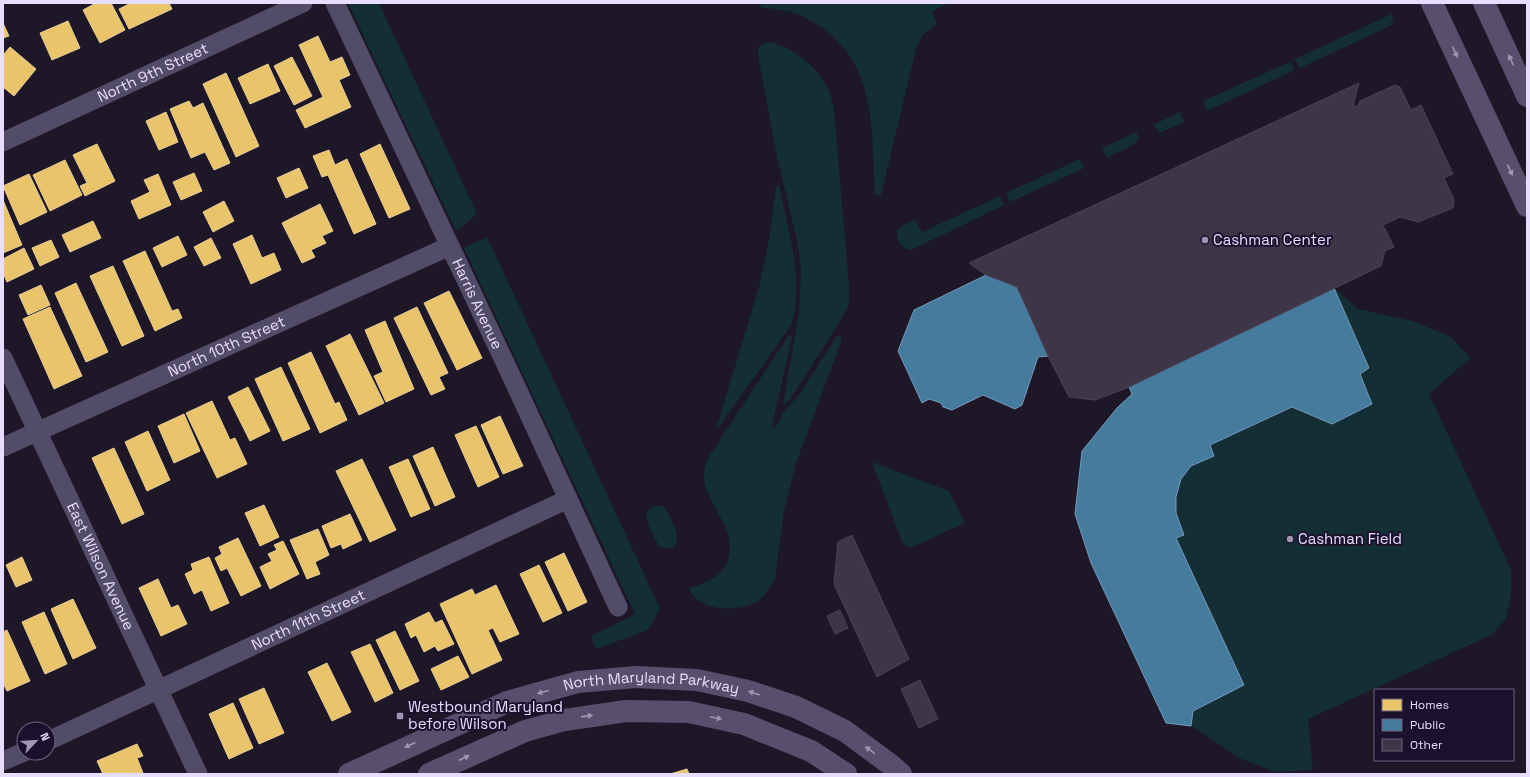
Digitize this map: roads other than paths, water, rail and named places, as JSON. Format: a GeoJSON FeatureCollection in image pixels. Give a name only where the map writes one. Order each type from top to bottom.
{"type":"FeatureCollection","features":[{"type":"Feature","properties":{"kind":"main road"},"geometry":{"type":"LineString","coordinates":[[1432,3],[1527,206]]}},
{"type":"Feature","properties":{"kind":"main road"},"geometry":{"type":"LineString","coordinates":[[1484,3],[1527,96]]}},
{"type":"Feature","properties":{"kind":"main road","name":"North Maryland Parkway"},"geometry":{"type":"LineString","coordinates":[[349,774],[507,702],[578,682],[636,677],[697,680],[748,691],[796,707],[845,731],[901,774]]}},
{"type":"Feature","properties":{"kind":"main road","name":"North Maryland Parkway"},"geometry":{"type":"LineString","coordinates":[[429,774],[524,731],[565,720],[626,711],[689,712],[744,724],[811,751],[846,774]]}},
{"type":"Feature","properties":{"kind":"street","name":"North 9th Street"},"geometry":{"type":"LineString","coordinates":[[3,142],[269,10],[303,3]]}},
{"type":"Feature","properties":{"kind":"street","name":"Harris Avenue"},"geometry":{"type":"LineString","coordinates":[[335,3],[618,607]]}},
{"type":"Feature","properties":{"kind":"street","name":"North 10th Street"},"geometry":{"type":"LineString","coordinates":[[3,447],[450,246]]}},
{"type":"Feature","properties":{"kind":"street","name":"East Wilson Avenue"},"geometry":{"type":"LineString","coordinates":[[3,358],[198,774]]}},
{"type":"Feature","properties":{"kind":"street","name":"North 11th Street"},"geometry":{"type":"LineString","coordinates":[[56,737],[568,499]]}},
{"type":"Feature","properties":{"kind":"street"},"geometry":{"type":"LineString","coordinates":[[3,761],[16,755]]}},
{"type":"Feature","properties":{"kind":"place","name":"Cashman Center"},"geometry":{"type":"Point","coordinates":[1205,240]}},
{"type":"Feature","properties":{"kind":"place","name":"Cashman Field"},"geometry":{"type":"Point","coordinates":[1290,539]}},
{"type":"Feature","properties":{"kind":"place","name":"Westbound Maryland before Wilson"},"geometry":{"type":"Point","coordinates":[400,716]}}]}
